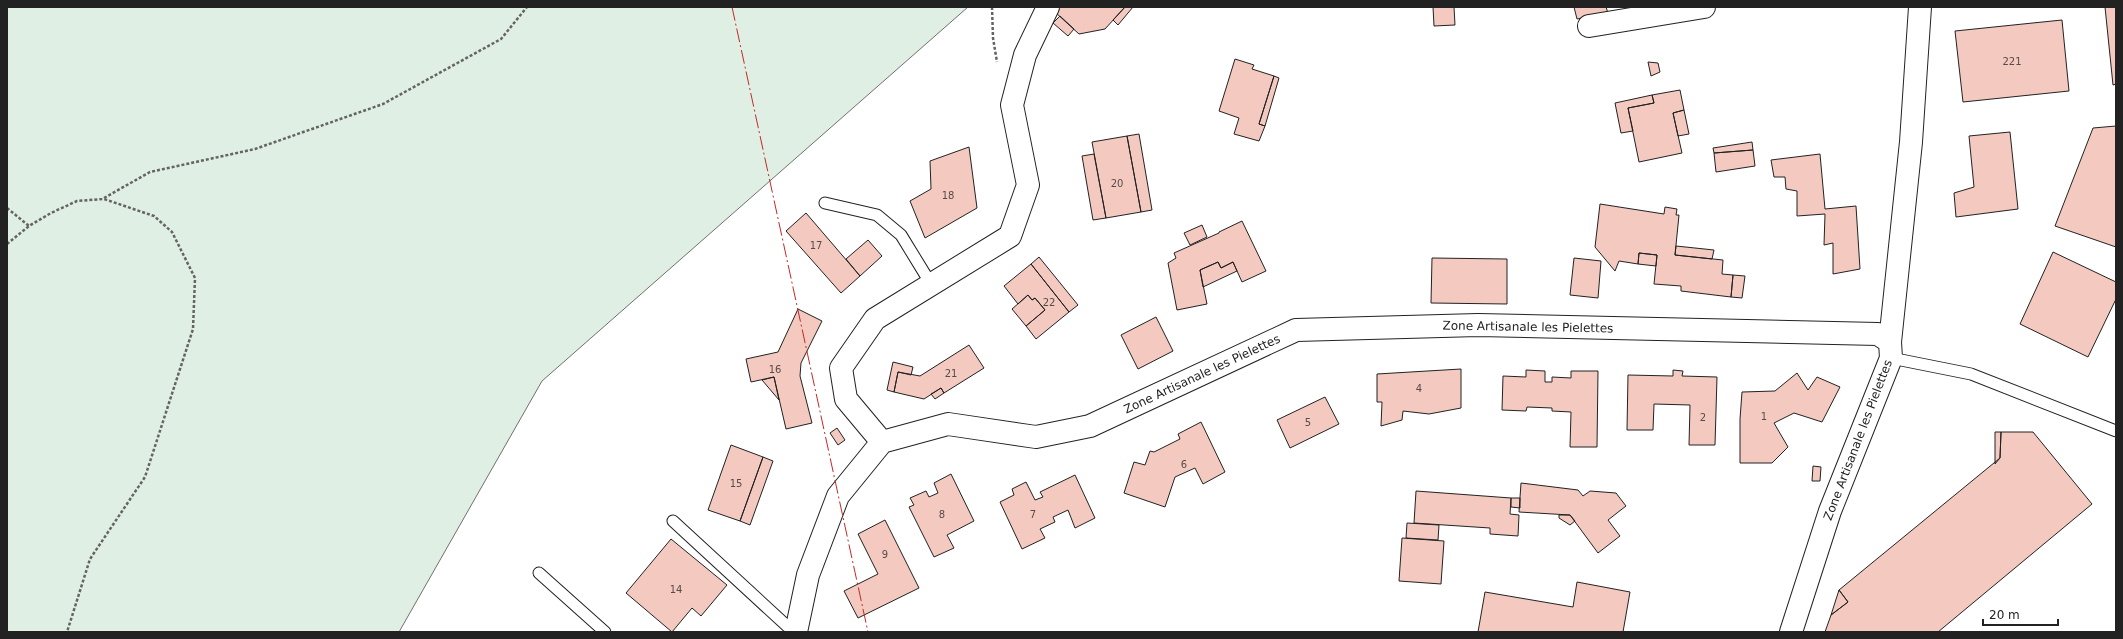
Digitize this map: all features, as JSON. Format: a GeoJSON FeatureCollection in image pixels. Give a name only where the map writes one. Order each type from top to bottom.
{"type":"FeatureCollection","features":[{"type":"Feature","properties":{"kind":"street"},"geometry":{"type":"LineString","coordinates":[[796,632],[808,575],[838,496],[882,442],[846,399],[841,368],[875,319],[1010,236],[1028,185],[1012,105],[1025,55],[1048,7]]}},
{"type":"Feature","properties":{"kind":"street"},"geometry":{"type":"LineString","coordinates":[[1589,26],[1704,7]]}},
{"type":"Feature","properties":{"kind":"street"},"geometry":{"type":"LineString","coordinates":[[1891,350],[1910,142],[1920,7]]}},
{"type":"Feature","properties":{"kind":"street","name":"Zone Artisanale les Pielettes"},"geometry":{"type":"LineString","coordinates":[[882,442],[948,424],[1036,437],[1090,426],[1296,330],[1478,325],[1878,334],[1891,350],[1830,510],[1791,632]]}},
{"type":"Feature","properties":{"kind":"lane"},"geometry":{"type":"LineString","coordinates":[[825,203],[877,215],[901,235],[931,284]]}},
{"type":"Feature","properties":{"kind":"lane"},"geometry":{"type":"LineString","coordinates":[[1891,350],[1971,374],[2116,431]]}},
{"type":"Feature","properties":{"kind":"lane"},"geometry":{"type":"LineString","coordinates":[[673,521],[787,626],[796,632]]}},
{"type":"Feature","properties":{"kind":"lane"},"geometry":{"type":"LineString","coordinates":[[539,573],[605,632]]}},
{"type":"Feature","properties":{"kind":"path"},"geometry":{"type":"LineString","coordinates":[[7,244],[29,226],[51,213],[77,202],[104,199],[150,172],[255,150],[383,104],[501,39],[527,7]]}},
{"type":"Feature","properties":{"kind":"path"},"geometry":{"type":"LineString","coordinates":[[67,632],[90,559],[145,477],[192,329],[195,278],[172,232],[154,216],[104,199]]}},
{"type":"Feature","properties":{"kind":"path"},"geometry":{"type":"LineString","coordinates":[[7,208],[29,226]]}},
{"type":"Feature","properties":{"kind":"green space"},"geometry":{"type":"Polygon","coordinates":[[[7,7],[968,7],[542,381],[399,632],[7,632],[7,7]]]}},
{"type":"Feature","properties":{"kind":"building"},"geometry":{"type":"Polygon","coordinates":[[[1059,7],[1125,7],[1105,29],[1079,34],[1055,12],[1059,7]]]}},
{"type":"Feature","properties":{"kind":"building"},"geometry":{"type":"Polygon","coordinates":[[[1125,7],[1133,7],[1118,25],[1113,20],[1125,7]]]}},
{"type":"Feature","properties":{"kind":"building"},"geometry":{"type":"Polygon","coordinates":[[[1433,7],[1454,7],[1455,25],[1434,26],[1433,7]]]}},
{"type":"Feature","properties":{"kind":"building"},"geometry":{"type":"Polygon","coordinates":[[[1574,7],[1606,7],[1608,13],[1577,19],[1574,7]]]}},
{"type":"Feature","properties":{"kind":"building"},"geometry":{"type":"Polygon","coordinates":[[[2105,7],[2116,7],[2116,84],[2113,85],[2105,7]]]}},
{"type":"Feature","properties":{"kind":"building"},"geometry":{"type":"Polygon","coordinates":[[[1060,16],[1074,29],[1068,36],[1053,23],[1060,16]]]}},
{"type":"Feature","properties":{"kind":"building"},"geometry":{"type":"Polygon","coordinates":[[[2062,20],[2069,91],[1963,102],[1955,31],[2062,20]]]}},
{"type":"Feature","properties":{"kind":"building"},"geometry":{"type":"Polygon","coordinates":[[[1235,59],[1254,65],[1252,69],[1274,76],[1259,124],[1265,126],[1259,141],[1234,134],[1239,118],[1219,111],[1235,59]]]}},
{"type":"Feature","properties":{"kind":"building"},"geometry":{"type":"Polygon","coordinates":[[[1648,62],[1658,63],[1660,72],[1651,76],[1648,62]]]}},
{"type":"Feature","properties":{"kind":"building"},"geometry":{"type":"Polygon","coordinates":[[[1274,76],[1279,78],[1265,126],[1259,124],[1274,76]]]}},
{"type":"Feature","properties":{"kind":"building"},"geometry":{"type":"Polygon","coordinates":[[[1680,90],[1684,110],[1673,113],[1682,153],[1639,162],[1628,108],[1654,103],[1652,95],[1680,90]]]}},
{"type":"Feature","properties":{"kind":"building"},"geometry":{"type":"Polygon","coordinates":[[[1652,95],[1654,103],[1628,108],[1633,131],[1621,133],[1615,103],[1652,95]]]}},
{"type":"Feature","properties":{"kind":"building"},"geometry":{"type":"Polygon","coordinates":[[[1684,110],[1689,134],[1678,136],[1673,113],[1684,110]]]}},
{"type":"Feature","properties":{"kind":"building"},"geometry":{"type":"Polygon","coordinates":[[[2116,126],[2116,247],[2055,226],[2093,128],[2116,126]]]}},
{"type":"Feature","properties":{"kind":"building"},"geometry":{"type":"Polygon","coordinates":[[[2010,132],[2018,209],[1956,217],[1954,193],[1974,187],[1969,136],[2010,132]]]}},
{"type":"Feature","properties":{"kind":"building"},"geometry":{"type":"Polygon","coordinates":[[[1139,134],[1152,210],[1141,212],[1127,136],[1139,134]]]}},
{"type":"Feature","properties":{"kind":"building"},"geometry":{"type":"Polygon","coordinates":[[[1127,136],[1141,212],[1106,218],[1092,142],[1127,136]]]}},
{"type":"Feature","properties":{"kind":"building"},"geometry":{"type":"Polygon","coordinates":[[[1752,142],[1753,150],[1714,153],[1713,148],[1752,142]]]}},
{"type":"Feature","properties":{"kind":"building"},"geometry":{"type":"Polygon","coordinates":[[[969,147],[977,208],[925,238],[910,201],[931,189],[930,161],[969,147]]]}},
{"type":"Feature","properties":{"kind":"building"},"geometry":{"type":"Polygon","coordinates":[[[1753,150],[1755,166],[1716,172],[1714,153],[1753,150]]]}},
{"type":"Feature","properties":{"kind":"building"},"geometry":{"type":"Polygon","coordinates":[[[1094,154],[1106,218],[1093,220],[1082,156],[1094,154]]]}},
{"type":"Feature","properties":{"kind":"building"},"geometry":{"type":"Polygon","coordinates":[[[1820,154],[1825,209],[1856,206],[1860,269],[1833,274],[1833,243],[1824,245],[1825,214],[1797,216],[1797,191],[1786,189],[1785,177],[1774,177],[1771,160],[1820,154]]]}},
{"type":"Feature","properties":{"kind":"building"},"geometry":{"type":"Polygon","coordinates":[[[1600,204],[1664,214],[1665,207],[1677,209],[1676,215],[1679,215],[1675,255],[1723,260],[1722,274],[1733,275],[1731,297],[1681,291],[1681,286],[1654,284],[1657,255],[1639,253],[1638,264],[1619,261],[1615,271],[1595,247],[1600,204]]]}},
{"type":"Feature","properties":{"kind":"building"},"geometry":{"type":"Polygon","coordinates":[[[806,213],[860,276],[841,293],[786,231],[806,213]]]}},
{"type":"Feature","properties":{"kind":"building"},"geometry":{"type":"Polygon","coordinates":[[[1242,221],[1266,271],[1242,282],[1233,262],[1221,268],[1218,262],[1200,270],[1207,304],[1177,310],[1168,263],[1176,258],[1174,253],[1242,221]]]}},
{"type":"Feature","properties":{"kind":"building"},"geometry":{"type":"Polygon","coordinates":[[[1202,225],[1207,237],[1190,245],[1184,233],[1202,225]]]}},
{"type":"Feature","properties":{"kind":"building"},"geometry":{"type":"Polygon","coordinates":[[[868,240],[882,256],[860,276],[846,259],[868,240]]]}},
{"type":"Feature","properties":{"kind":"building"},"geometry":{"type":"Polygon","coordinates":[[[1676,246],[1714,250],[1712,259],[1675,255],[1676,246]]]}},
{"type":"Feature","properties":{"kind":"building"},"geometry":{"type":"Polygon","coordinates":[[[2053,252],[2116,282],[2116,299],[2088,357],[2020,324],[2053,252]]]}},
{"type":"Feature","properties":{"kind":"building"},"geometry":{"type":"Polygon","coordinates":[[[1639,253],[1657,255],[1656,266],[1638,264],[1639,253]]]}},
{"type":"Feature","properties":{"kind":"building"},"geometry":{"type":"Polygon","coordinates":[[[1039,257],[1078,305],[1069,312],[1031,264],[1039,257]]]}},
{"type":"Feature","properties":{"kind":"building"},"geometry":{"type":"Polygon","coordinates":[[[1432,258],[1507,259],[1507,304],[1431,303],[1432,258]]]}},
{"type":"Feature","properties":{"kind":"building"},"geometry":{"type":"Polygon","coordinates":[[[1574,258],[1601,261],[1598,298],[1570,295],[1574,258]]]}},
{"type":"Feature","properties":{"kind":"building"},"geometry":{"type":"Polygon","coordinates":[[[1218,262],[1221,268],[1233,262],[1237,271],[1203,287],[1200,270],[1218,262]]]}},
{"type":"Feature","properties":{"kind":"building"},"geometry":{"type":"Polygon","coordinates":[[[1031,264],[1069,312],[1036,339],[1026,326],[1045,310],[1035,298],[1032,300],[1028,295],[1018,304],[1004,286],[1031,264]]]}},
{"type":"Feature","properties":{"kind":"building"},"geometry":{"type":"Polygon","coordinates":[[[1733,275],[1745,276],[1742,298],[1731,297],[1733,275]]]}},
{"type":"Feature","properties":{"kind":"building"},"geometry":{"type":"Polygon","coordinates":[[[1028,295],[1032,300],[1035,298],[1045,310],[1026,326],[1012,309],[1028,295]]]}},
{"type":"Feature","properties":{"kind":"building"},"geometry":{"type":"Polygon","coordinates":[[[798,309],[822,321],[801,363],[800,376],[812,423],[786,429],[774,377],[751,382],[746,359],[778,352],[798,309]]]}},
{"type":"Feature","properties":{"kind":"building"},"geometry":{"type":"Polygon","coordinates":[[[1156,317],[1173,351],[1138,369],[1121,335],[1156,317]]]}},
{"type":"Feature","properties":{"kind":"building"},"geometry":{"type":"Polygon","coordinates":[[[969,345],[984,368],[944,393],[941,388],[924,399],[894,392],[898,372],[920,376],[969,345]]]}},
{"type":"Feature","properties":{"kind":"building"},"geometry":{"type":"Polygon","coordinates":[[[893,362],[913,367],[911,375],[898,372],[894,392],[887,390],[893,362]]]}},
{"type":"Feature","properties":{"kind":"building"},"geometry":{"type":"Polygon","coordinates":[[[1461,369],[1461,408],[1429,414],[1403,411],[1402,420],[1381,426],[1382,402],[1377,402],[1377,374],[1461,369]]]}},
{"type":"Feature","properties":{"kind":"building"},"geometry":{"type":"Polygon","coordinates":[[[1526,370],[1545,371],[1545,382],[1552,382],[1552,377],[1571,378],[1571,371],[1598,371],[1597,447],[1570,447],[1571,412],[1552,411],[1552,408],[1527,407],[1526,411],[1502,410],[1503,376],[1526,377],[1526,370]]]}},
{"type":"Feature","properties":{"kind":"building"},"geometry":{"type":"Polygon","coordinates":[[[1673,370],[1683,371],[1682,376],[1717,377],[1715,445],[1689,445],[1690,405],[1654,404],[1653,430],[1627,430],[1628,375],[1673,376],[1673,370]]]}},
{"type":"Feature","properties":{"kind":"building"},"geometry":{"type":"Polygon","coordinates":[[[1797,373],[1808,390],[1817,377],[1840,387],[1822,422],[1794,413],[1774,423],[1788,447],[1772,463],[1740,463],[1740,419],[1742,392],[1775,391],[1797,373]]]}},
{"type":"Feature","properties":{"kind":"building"},"geometry":{"type":"Polygon","coordinates":[[[774,377],[779,400],[762,380],[774,377]]]}},
{"type":"Feature","properties":{"kind":"building"},"geometry":{"type":"Polygon","coordinates":[[[941,388],[944,393],[935,399],[931,394],[941,388]]]}},
{"type":"Feature","properties":{"kind":"building"},"geometry":{"type":"Polygon","coordinates":[[[1325,397],[1339,424],[1290,448],[1277,420],[1325,397]]]}},
{"type":"Feature","properties":{"kind":"building"},"geometry":{"type":"Polygon","coordinates":[[[1201,422],[1225,472],[1203,484],[1195,468],[1175,477],[1165,507],[1124,493],[1134,462],[1145,465],[1150,451],[1154,452],[1180,439],[1178,434],[1201,422]]]}},
{"type":"Feature","properties":{"kind":"building"},"geometry":{"type":"Polygon","coordinates":[[[837,428],[845,440],[838,445],[830,433],[837,428]]]}},
{"type":"Feature","properties":{"kind":"building"},"geometry":{"type":"Polygon","coordinates":[[[1995,432],[2001,432],[2000,458],[1995,464],[1995,432]]]}},
{"type":"Feature","properties":{"kind":"building"},"geometry":{"type":"Polygon","coordinates":[[[2001,432],[2033,432],[2092,504],[1938,632],[1825,632],[1831,615],[1848,602],[1839,590],[2000,458],[2001,432]]]}},
{"type":"Feature","properties":{"kind":"building"},"geometry":{"type":"Polygon","coordinates":[[[731,445],[763,457],[740,521],[708,510],[731,445]]]}},
{"type":"Feature","properties":{"kind":"building"},"geometry":{"type":"Polygon","coordinates":[[[763,457],[773,461],[750,525],[740,521],[763,457]]]}},
{"type":"Feature","properties":{"kind":"building"},"geometry":{"type":"Polygon","coordinates":[[[1813,466],[1821,467],[1820,481],[1812,481],[1813,466]]]}},
{"type":"Feature","properties":{"kind":"building"},"geometry":{"type":"Polygon","coordinates":[[[951,474],[974,521],[947,535],[954,548],[934,557],[909,507],[914,505],[910,498],[926,491],[929,497],[938,493],[934,483],[951,474]]]}},
{"type":"Feature","properties":{"kind":"building"},"geometry":{"type":"Polygon","coordinates":[[[1075,475],[1095,518],[1075,528],[1068,510],[1053,517],[1055,522],[1040,529],[1045,538],[1022,549],[1000,502],[1014,495],[1012,489],[1026,482],[1035,500],[1043,497],[1040,492],[1075,475]]]}},
{"type":"Feature","properties":{"kind":"building"},"geometry":{"type":"Polygon","coordinates":[[[1521,483],[1578,490],[1583,496],[1590,491],[1616,493],[1626,506],[1608,520],[1620,536],[1598,553],[1570,515],[1519,512],[1521,483]]]}},
{"type":"Feature","properties":{"kind":"building"},"geometry":{"type":"Polygon","coordinates":[[[1416,491],[1511,498],[1510,514],[1519,515],[1518,536],[1490,534],[1490,528],[1414,523],[1416,491]]]}},
{"type":"Feature","properties":{"kind":"building"},"geometry":{"type":"Polygon","coordinates":[[[1511,498],[1520,498],[1520,508],[1511,507],[1511,498]]]}},
{"type":"Feature","properties":{"kind":"building"},"geometry":{"type":"Polygon","coordinates":[[[1559,515],[1570,515],[1575,521],[1570,525],[1559,518],[1559,515]]]}},
{"type":"Feature","properties":{"kind":"building"},"geometry":{"type":"Polygon","coordinates":[[[885,520],[919,588],[858,618],[844,591],[878,574],[858,534],[885,520]]]}},
{"type":"Feature","properties":{"kind":"building"},"geometry":{"type":"Polygon","coordinates":[[[1407,523],[1439,525],[1438,540],[1406,538],[1407,523]]]}},
{"type":"Feature","properties":{"kind":"building"},"geometry":{"type":"Polygon","coordinates":[[[1402,538],[1444,541],[1441,584],[1399,581],[1402,538]]]}},
{"type":"Feature","properties":{"kind":"building"},"geometry":{"type":"Polygon","coordinates":[[[671,539],[727,585],[701,616],[692,608],[672,632],[626,593],[671,539]]]}},
{"type":"Feature","properties":{"kind":"building"},"geometry":{"type":"Polygon","coordinates":[[[1577,582],[1630,592],[1623,632],[1478,632],[1485,592],[1573,607],[1577,582]]]}},
{"type":"Feature","properties":{"kind":"building"},"geometry":{"type":"Polygon","coordinates":[[[1839,590],[1848,602],[1831,615],[1839,590]]]}},
{"type":"Feature","properties":{"kind":"power"},"geometry":{"type":"LineString","coordinates":[[732,7],[868,632]]}}]}
